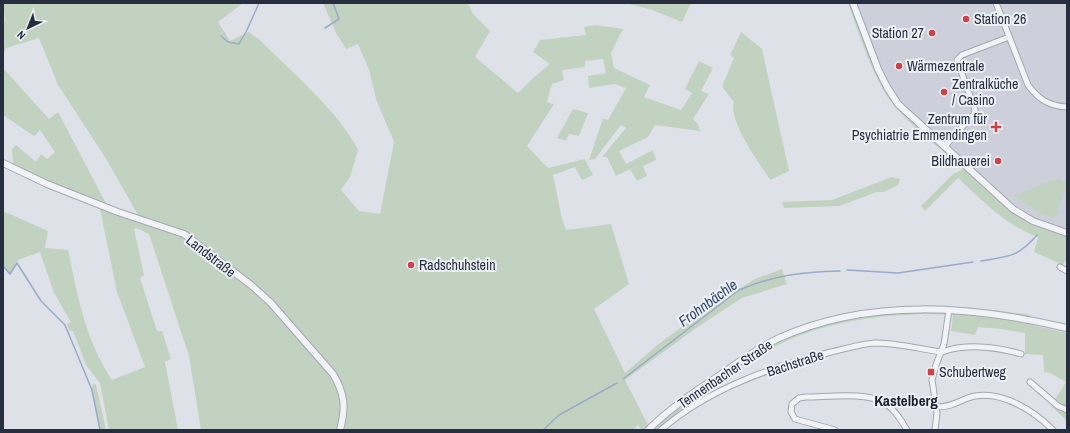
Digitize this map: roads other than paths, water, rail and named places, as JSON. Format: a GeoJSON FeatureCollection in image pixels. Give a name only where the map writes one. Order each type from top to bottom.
{"type":"FeatureCollection","features":[{"type":"Feature","properties":{"kind":"street"},"geometry":{"type":"LineString","coordinates":[[852,3],[887,87],[907,113],[1013,209],[1033,221],[1067,233]]}},
{"type":"Feature","properties":{"kind":"street"},"geometry":{"type":"LineString","coordinates":[[996,3],[1028,85],[1034,94],[1052,104],[1067,107]]}},
{"type":"Feature","properties":{"kind":"street"},"geometry":{"type":"LineString","coordinates":[[945,146],[974,114],[975,110],[957,60],[962,55],[1009,37]]}},
{"type":"Feature","properties":{"kind":"street","name":"Landstraße"},"geometry":{"type":"LineString","coordinates":[[3,163],[41,181],[118,212],[184,234],[251,285],[270,302],[333,374],[340,386],[344,400],[344,414],[340,430]]}},
{"type":"Feature","properties":{"kind":"street"},"geometry":{"type":"LineString","coordinates":[[1060,268],[1067,270]]}},
{"type":"Feature","properties":{"kind":"street","name":"Tennenbacher Straße"},"geometry":{"type":"LineString","coordinates":[[648,430],[709,382],[764,346],[789,334],[834,320],[856,316],[923,309],[988,312],[1067,328]]}},
{"type":"Feature","properties":{"kind":"street"},"geometry":{"type":"LineString","coordinates":[[935,430],[937,408],[932,380],[944,344],[949,310]]}},
{"type":"Feature","properties":{"kind":"street","name":"Bachstraße"},"geometry":{"type":"LineString","coordinates":[[661,430],[683,412],[724,389],[790,362],[856,346],[876,344],[942,352]]}},
{"type":"Feature","properties":{"kind":"street"},"geometry":{"type":"LineString","coordinates":[[942,352],[950,349],[979,347],[998,348],[1021,354]]}},
{"type":"Feature","properties":{"kind":"street"},"geometry":{"type":"LineString","coordinates":[[1030,382],[1058,406],[1067,410]]}},
{"type":"Feature","properties":{"kind":"street"},"geometry":{"type":"LineString","coordinates":[[937,408],[954,405],[975,396],[991,395],[1004,399],[1031,413],[1053,430]]}},
{"type":"Feature","properties":{"kind":"street"},"geometry":{"type":"LineString","coordinates":[[835,430],[819,425],[799,422],[795,419],[791,412],[792,404],[799,398],[806,397],[870,397],[884,402],[891,408],[907,430]]}},
{"type":"Feature","properties":{"kind":"waterway"},"geometry":{"type":"LineString","coordinates":[[221,36],[228,42],[239,44],[259,3]]}},
{"type":"Feature","properties":{"kind":"waterway"},"geometry":{"type":"LineString","coordinates":[[325,28],[339,19],[333,3]]}},
{"type":"Feature","properties":{"kind":"waterway","name":"Frohnbächle"},"geometry":{"type":"LineString","coordinates":[[981,261],[1012,255],[1024,248],[1037,235]]}},
{"type":"Feature","properties":{"kind":"waterway","name":"Frohnbächle"},"geometry":{"type":"LineString","coordinates":[[847,270],[898,273],[973,262]]}},
{"type":"Feature","properties":{"kind":"waterway"},"geometry":{"type":"LineString","coordinates":[[3,266],[10,274],[17,263],[41,301],[65,325],[92,390],[100,430]]}},
{"type":"Feature","properties":{"kind":"waterway","name":"Frohnbächle"},"geometry":{"type":"LineString","coordinates":[[623,379],[739,290],[764,281],[788,275],[840,271]]}},
{"type":"Feature","properties":{"kind":"waterway","name":"Frohnbächle"},"geometry":{"type":"LineString","coordinates":[[543,430],[559,415],[617,383]]}},
{"type":"Feature","properties":{"kind":"place","name":"Station 26"},"geometry":{"type":"Point","coordinates":[966,19]}},
{"type":"Feature","properties":{"kind":"place","name":"Station 27"},"geometry":{"type":"Point","coordinates":[932,33]}},
{"type":"Feature","properties":{"kind":"place","name":"Wärmezentrale"},"geometry":{"type":"Point","coordinates":[899,66]}},
{"type":"Feature","properties":{"kind":"place","name":"Zentralküche / Casino"},"geometry":{"type":"Point","coordinates":[944,92]}},
{"type":"Feature","properties":{"kind":"place","name":"Zentrum für Psychiatrie Emmendingen"},"geometry":{"type":"Point","coordinates":[996,127]}},
{"type":"Feature","properties":{"kind":"place","name":"Bildhauerei"},"geometry":{"type":"Point","coordinates":[998,161]}},
{"type":"Feature","properties":{"kind":"place","name":"Radschuhstein"},"geometry":{"type":"Point","coordinates":[411,265]}},
{"type":"Feature","properties":{"kind":"place","name":"Schubertweg"},"geometry":{"type":"Point","coordinates":[931,372]}},
{"type":"Feature","properties":{"kind":"district","name":"Kastelberg"},"geometry":{"type":"Point","coordinates":[906,401]}}]}
